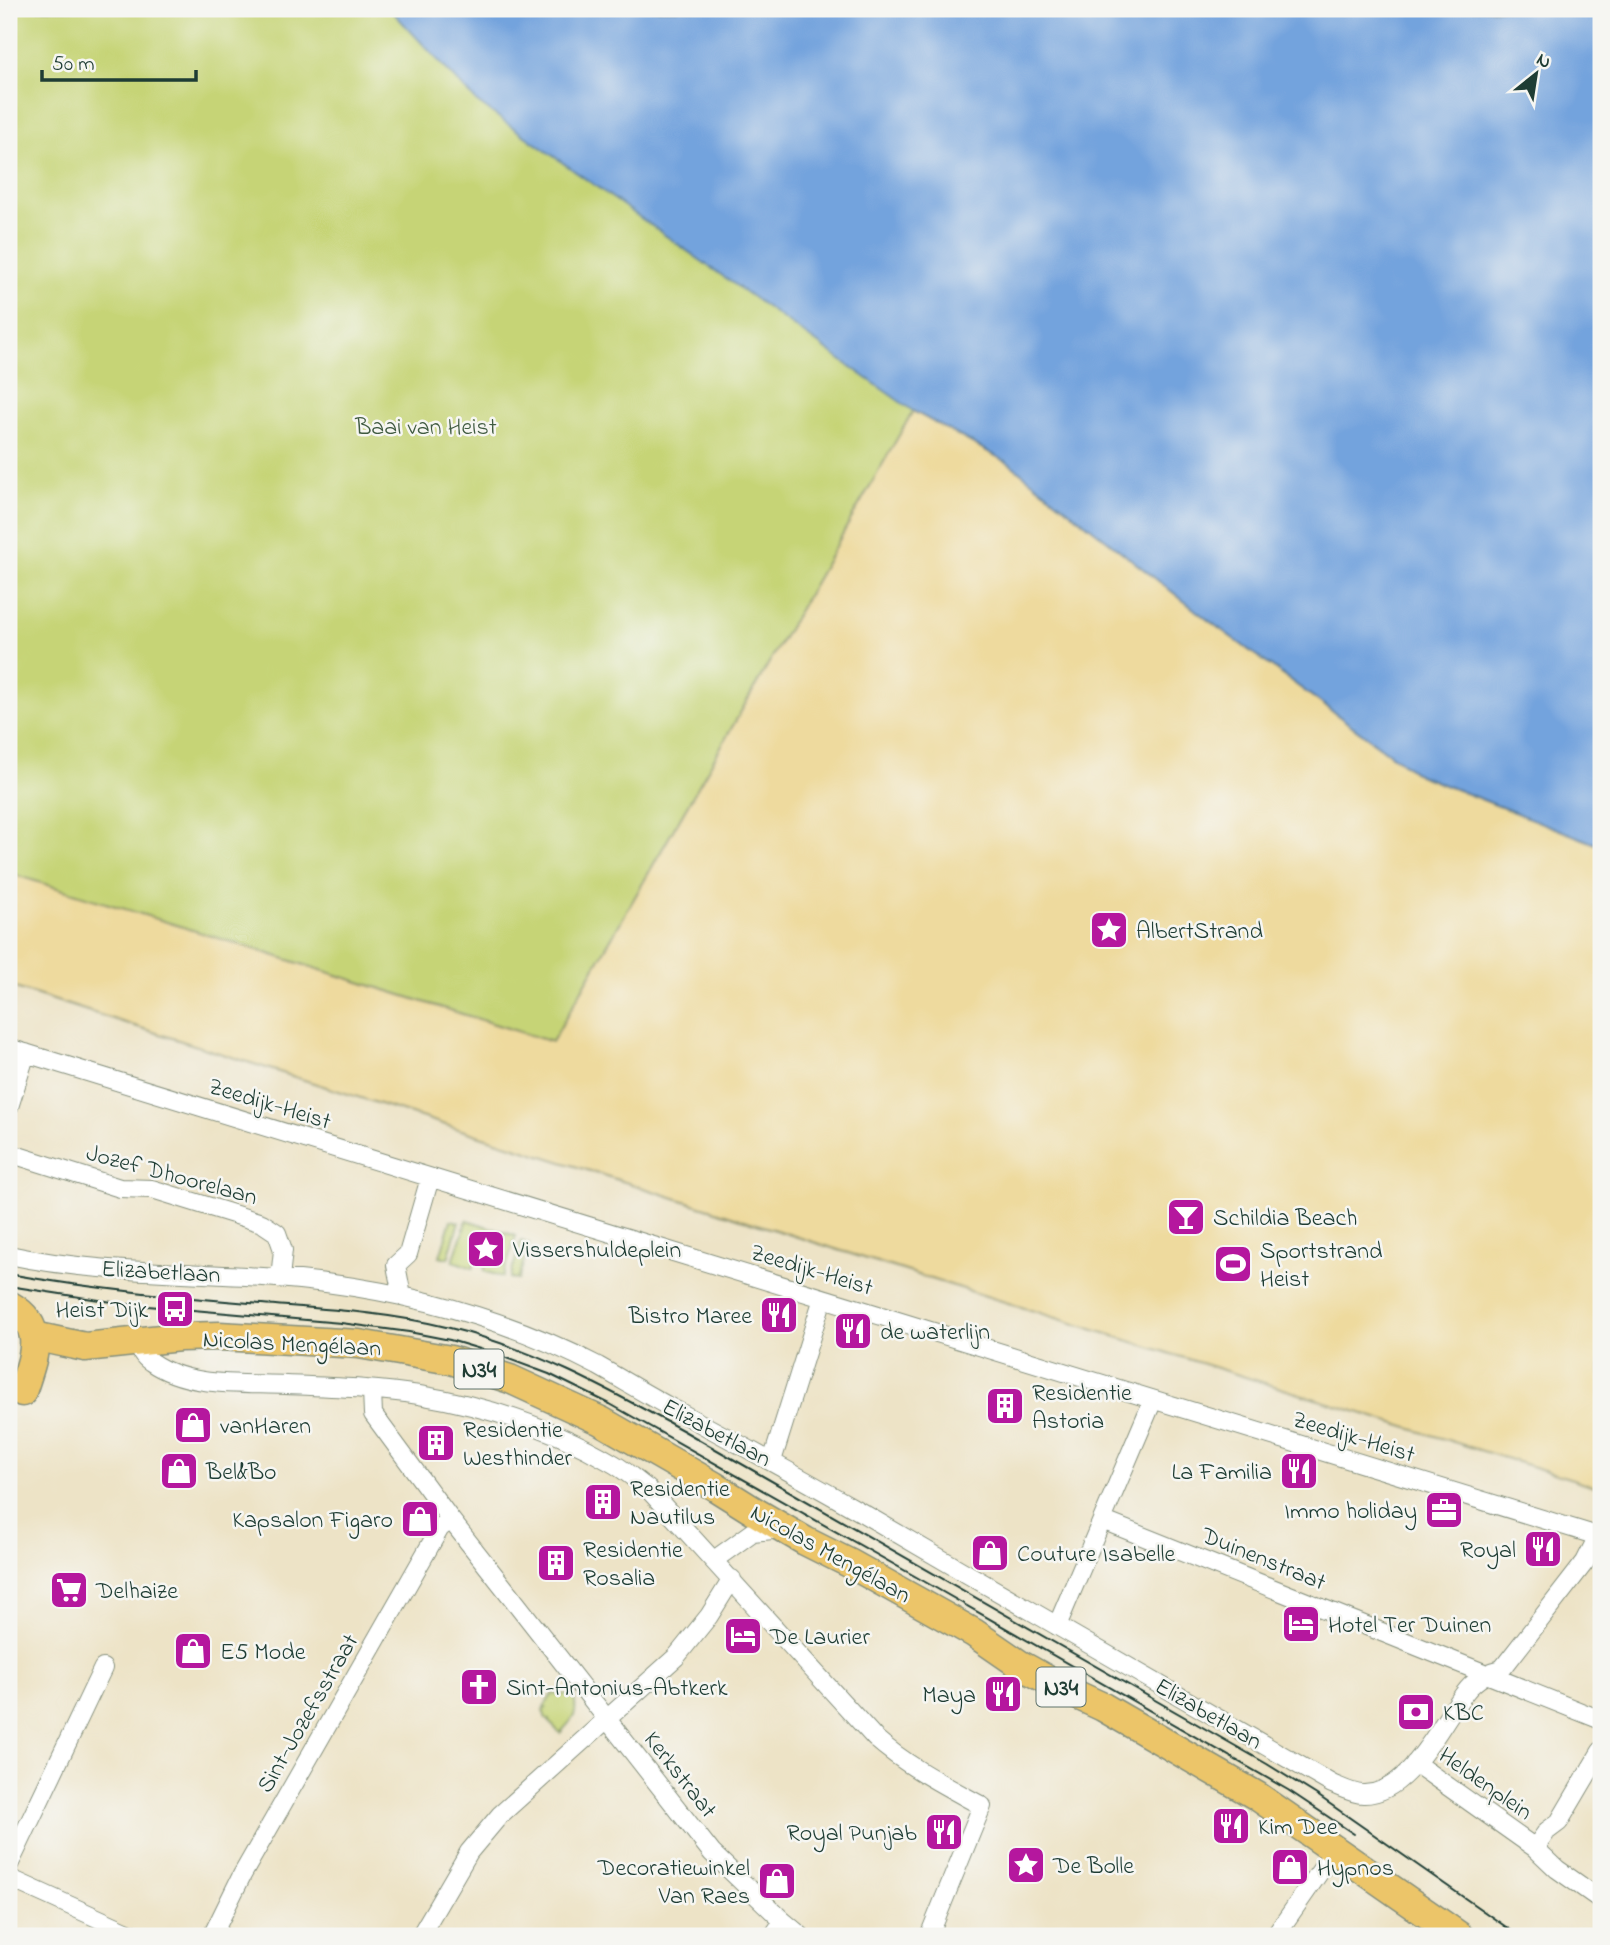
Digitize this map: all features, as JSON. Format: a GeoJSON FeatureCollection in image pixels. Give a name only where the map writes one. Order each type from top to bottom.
{"type":"FeatureCollection","features":[{"type":"Feature","properties":{"kind":"main road"},"geometry":{"type":"LineString","coordinates":[[9,1305],[29,1322],[34,1336]]}},
{"type":"Feature","properties":{"kind":"main road","name":"Nicolas Mengélaan"},"geometry":{"type":"LineString","coordinates":[[34,1336],[85,1346],[219,1336],[359,1344],[451,1360],[510,1379],[601,1421],[783,1529],[974,1633],[1019,1664],[1103,1707],[1225,1776],[1335,1850]]}},
{"type":"Feature","properties":{"kind":"main road","name":"N34"},"geometry":{"type":"LineString","coordinates":[[15,1395],[35,1352],[34,1336]]}},
{"type":"Feature","properties":{"kind":"main road","name":"Nicolas Mengélaan"},"geometry":{"type":"LineString","coordinates":[[15,1395],[36,1381],[54,1360],[85,1346]]}},
{"type":"Feature","properties":{"kind":"main road","name":"N34"},"geometry":{"type":"LineString","coordinates":[[1335,1850],[1460,1936]]}},
{"type":"Feature","properties":{"kind":"street","name":"Zeedijk-Heist"},"geometry":{"type":"LineString","coordinates":[[9,1048],[1600,1537]]}},
{"type":"Feature","properties":{"kind":"street"},"geometry":{"type":"LineString","coordinates":[[9,1107],[26,1054]]}},
{"type":"Feature","properties":{"kind":"street","name":"Jozef Dhoorelaan"},"geometry":{"type":"LineString","coordinates":[[9,1153],[120,1188],[152,1189],[262,1223],[277,1233],[283,1250],[281,1278]]}},
{"type":"Feature","properties":{"kind":"street"},"geometry":{"type":"LineString","coordinates":[[402,1296],[396,1265],[408,1254],[430,1178]]}},
{"type":"Feature","properties":{"kind":"street","name":"Elizabetlaan"},"geometry":{"type":"LineString","coordinates":[[9,1255],[77,1266],[281,1278],[402,1296],[523,1332],[595,1365],[772,1461],[1332,1784],[1363,1794]]}},
{"type":"Feature","properties":{"kind":"street"},"geometry":{"type":"LineString","coordinates":[[772,1461],[823,1298]]}},
{"type":"Feature","properties":{"kind":"street"},"geometry":{"type":"LineString","coordinates":[[137,1341],[140,1353],[151,1363],[196,1379],[419,1395],[493,1412],[570,1440],[616,1465],[648,1489],[875,1738],[896,1756],[982,1806],[929,1936]]}},
{"type":"Feature","properties":{"kind":"street","name":"Kerkstraat"},"geometry":{"type":"LineString","coordinates":[[372,1390],[373,1414],[451,1520],[712,1853],[778,1929],[801,1936]]}},
{"type":"Feature","properties":{"kind":"street"},"geometry":{"type":"LineString","coordinates":[[1057,1626],[1153,1400]]}},
{"type":"Feature","properties":{"kind":"street","name":"Sint-Jozefsstraat"},"geometry":{"type":"LineString","coordinates":[[212,1936],[242,1875],[440,1528],[451,1520]]}},
{"type":"Feature","properties":{"kind":"street","name":"Duinenstraat"},"geometry":{"type":"LineString","coordinates":[[1102,1520],[1485,1674]]}},
{"type":"Feature","properties":{"kind":"street"},"geometry":{"type":"LineString","coordinates":[[714,1560],[753,1532],[783,1529]]}},
{"type":"Feature","properties":{"kind":"street","name":"Heldenplein"},"geometry":{"type":"LineString","coordinates":[[1363,1794],[1388,1789],[1397,1783],[1415,1763],[1471,1684],[1485,1674],[1502,1669],[1585,1562],[1600,1537]]}},
{"type":"Feature","properties":{"kind":"street"},"geometry":{"type":"LineString","coordinates":[[420,1936],[470,1852],[500,1815],[676,1657],[709,1616],[732,1579]]}},
{"type":"Feature","properties":{"kind":"street"},"geometry":{"type":"LineString","coordinates":[[9,1865],[103,1668]]}},
{"type":"Feature","properties":{"kind":"street"},"geometry":{"type":"LineString","coordinates":[[1485,1674],[1601,1720]]}},
{"type":"Feature","properties":{"kind":"street","name":"Heldenplein"},"geometry":{"type":"LineString","coordinates":[[1415,1763],[1535,1848],[1559,1822],[1601,1751]]}},
{"type":"Feature","properties":{"kind":"street"},"geometry":{"type":"LineString","coordinates":[[1535,1848],[1601,1900]]}},
{"type":"Feature","properties":{"kind":"street"},"geometry":{"type":"LineString","coordinates":[[1275,1936],[1335,1850]]}},
{"type":"Feature","properties":{"kind":"street"},"geometry":{"type":"LineString","coordinates":[[9,1878],[137,1936]]}},
{"type":"Feature","properties":{"kind":"green space","name":"Baai van Heist"},"geometry":{"type":"Polygon","coordinates":[[[9,9],[1601,9],[1601,846],[1208,620],[1009,463],[913,411],[552,1042],[9,873],[9,9]]]}},
{"type":"Feature","properties":{"kind":"green space"},"geometry":{"type":"Polygon","coordinates":[[[451,1220],[459,1222],[448,1258],[440,1256],[451,1220]]]}},
{"type":"Feature","properties":{"kind":"green space"},"geometry":{"type":"Polygon","coordinates":[[[467,1220],[516,1236],[503,1277],[484,1271],[489,1252],[479,1249],[473,1268],[453,1261],[467,1220]]]}},
{"type":"Feature","properties":{"kind":"green space"},"geometry":{"type":"Polygon","coordinates":[[[521,1241],[529,1244],[518,1280],[510,1278],[521,1241]]]}},
{"type":"Feature","properties":{"kind":"green space"},"geometry":{"type":"Polygon","coordinates":[[[552,1694],[574,1695],[574,1716],[560,1733],[546,1719],[543,1710],[552,1694]]]}},
{"type":"Feature","properties":{"kind":"sand","name":"AlbertStrand"},"geometry":{"type":"Polygon","coordinates":[[[913,411],[1009,463],[1208,620],[1419,775],[1601,846],[1601,1488],[832,1248],[9,986],[9,873],[552,1042],[913,411]]]}},
{"type":"Feature","properties":{"kind":"water"},"geometry":{"type":"Polygon","coordinates":[[[390,9],[1601,9],[1601,846],[1419,775],[1208,620],[1009,463],[913,411],[477,102],[390,9]]]}},
{"type":"Feature","properties":{"kind":"tram line"},"geometry":{"type":"LineString","coordinates":[[9,1274],[135,1292],[401,1318],[478,1336],[539,1358],[684,1431],[1267,1764],[1320,1797],[1519,1936]]}},
{"type":"Feature","properties":{"kind":"tram line"},"geometry":{"type":"LineString","coordinates":[[9,1286],[125,1304],[341,1323],[409,1332],[450,1340],[549,1374],[610,1404],[934,1587],[1288,1790],[1354,1834]]}},
{"type":"Feature","properties":{"kind":"place","name":"AlbertStrand"},"geometry":{"type":"Point","coordinates":[1109,930]}},
{"type":"Feature","properties":{"kind":"place","name":"Schildia Beach"},"geometry":{"type":"Point","coordinates":[1186,1217]}},
{"type":"Feature","properties":{"kind":"place","name":"Vissershuldeplein"},"geometry":{"type":"Point","coordinates":[486,1249]}},
{"type":"Feature","properties":{"kind":"place","name":"Sportstrand Heist"},"geometry":{"type":"Point","coordinates":[1233,1264]}},
{"type":"Feature","properties":{"kind":"place","name":"Heist Dijk"},"geometry":{"type":"Point","coordinates":[175,1309]}},
{"type":"Feature","properties":{"kind":"place","name":"Bistro Maree"},"geometry":{"type":"Point","coordinates":[779,1315]}},
{"type":"Feature","properties":{"kind":"place","name":"de waterlijn"},"geometry":{"type":"Point","coordinates":[853,1331]}},
{"type":"Feature","properties":{"kind":"place","name":"Residentie Astoria"},"geometry":{"type":"Point","coordinates":[1005,1406]}},
{"type":"Feature","properties":{"kind":"place","name":"vanHaren"},"geometry":{"type":"Point","coordinates":[193,1425]}},
{"type":"Feature","properties":{"kind":"place","name":"Residentie Westhinder"},"geometry":{"type":"Point","coordinates":[436,1443]}},
{"type":"Feature","properties":{"kind":"place","name":"Bel&Bo"},"geometry":{"type":"Point","coordinates":[179,1471]}},
{"type":"Feature","properties":{"kind":"place","name":"La Familia"},"geometry":{"type":"Point","coordinates":[1299,1471]}},
{"type":"Feature","properties":{"kind":"place","name":"Residentie Nautilus"},"geometry":{"type":"Point","coordinates":[603,1502]}},
{"type":"Feature","properties":{"kind":"place","name":"Immo holiday"},"geometry":{"type":"Point","coordinates":[1444,1510]}},
{"type":"Feature","properties":{"kind":"place","name":"Kapsalon Figaro"},"geometry":{"type":"Point","coordinates":[420,1519]}},
{"type":"Feature","properties":{"kind":"place","name":"Royal"},"geometry":{"type":"Point","coordinates":[1543,1549]}},
{"type":"Feature","properties":{"kind":"place","name":"Couture Isabelle"},"geometry":{"type":"Point","coordinates":[990,1553]}},
{"type":"Feature","properties":{"kind":"place","name":"Residentie Rosalia"},"geometry":{"type":"Point","coordinates":[556,1563]}},
{"type":"Feature","properties":{"kind":"place","name":"Delhaize"},"geometry":{"type":"Point","coordinates":[69,1590]}},
{"type":"Feature","properties":{"kind":"place","name":"Hotel Ter Duinen"},"geometry":{"type":"Point","coordinates":[1301,1624]}},
{"type":"Feature","properties":{"kind":"place","name":"De Laurier"},"geometry":{"type":"Point","coordinates":[743,1636]}},
{"type":"Feature","properties":{"kind":"place","name":"E5 Mode"},"geometry":{"type":"Point","coordinates":[193,1651]}},
{"type":"Feature","properties":{"kind":"place","name":"Sint-Antonius-Abtkerk"},"geometry":{"type":"Point","coordinates":[479,1687]}},
{"type":"Feature","properties":{"kind":"place","name":"Maya"},"geometry":{"type":"Point","coordinates":[1003,1694]}},
{"type":"Feature","properties":{"kind":"place","name":"KBC"},"geometry":{"type":"Point","coordinates":[1416,1712]}},
{"type":"Feature","properties":{"kind":"place","name":"Kim Dee"},"geometry":{"type":"Point","coordinates":[1231,1826]}},
{"type":"Feature","properties":{"kind":"place","name":"Royal Punjab"},"geometry":{"type":"Point","coordinates":[944,1832]}},
{"type":"Feature","properties":{"kind":"place","name":"De Bolle"},"geometry":{"type":"Point","coordinates":[1026,1865]}},
{"type":"Feature","properties":{"kind":"place","name":"Hypnos"},"geometry":{"type":"Point","coordinates":[1290,1867]}},
{"type":"Feature","properties":{"kind":"place","name":"Decoratiewinkel Van Raes"},"geometry":{"type":"Point","coordinates":[777,1881]}}]}
